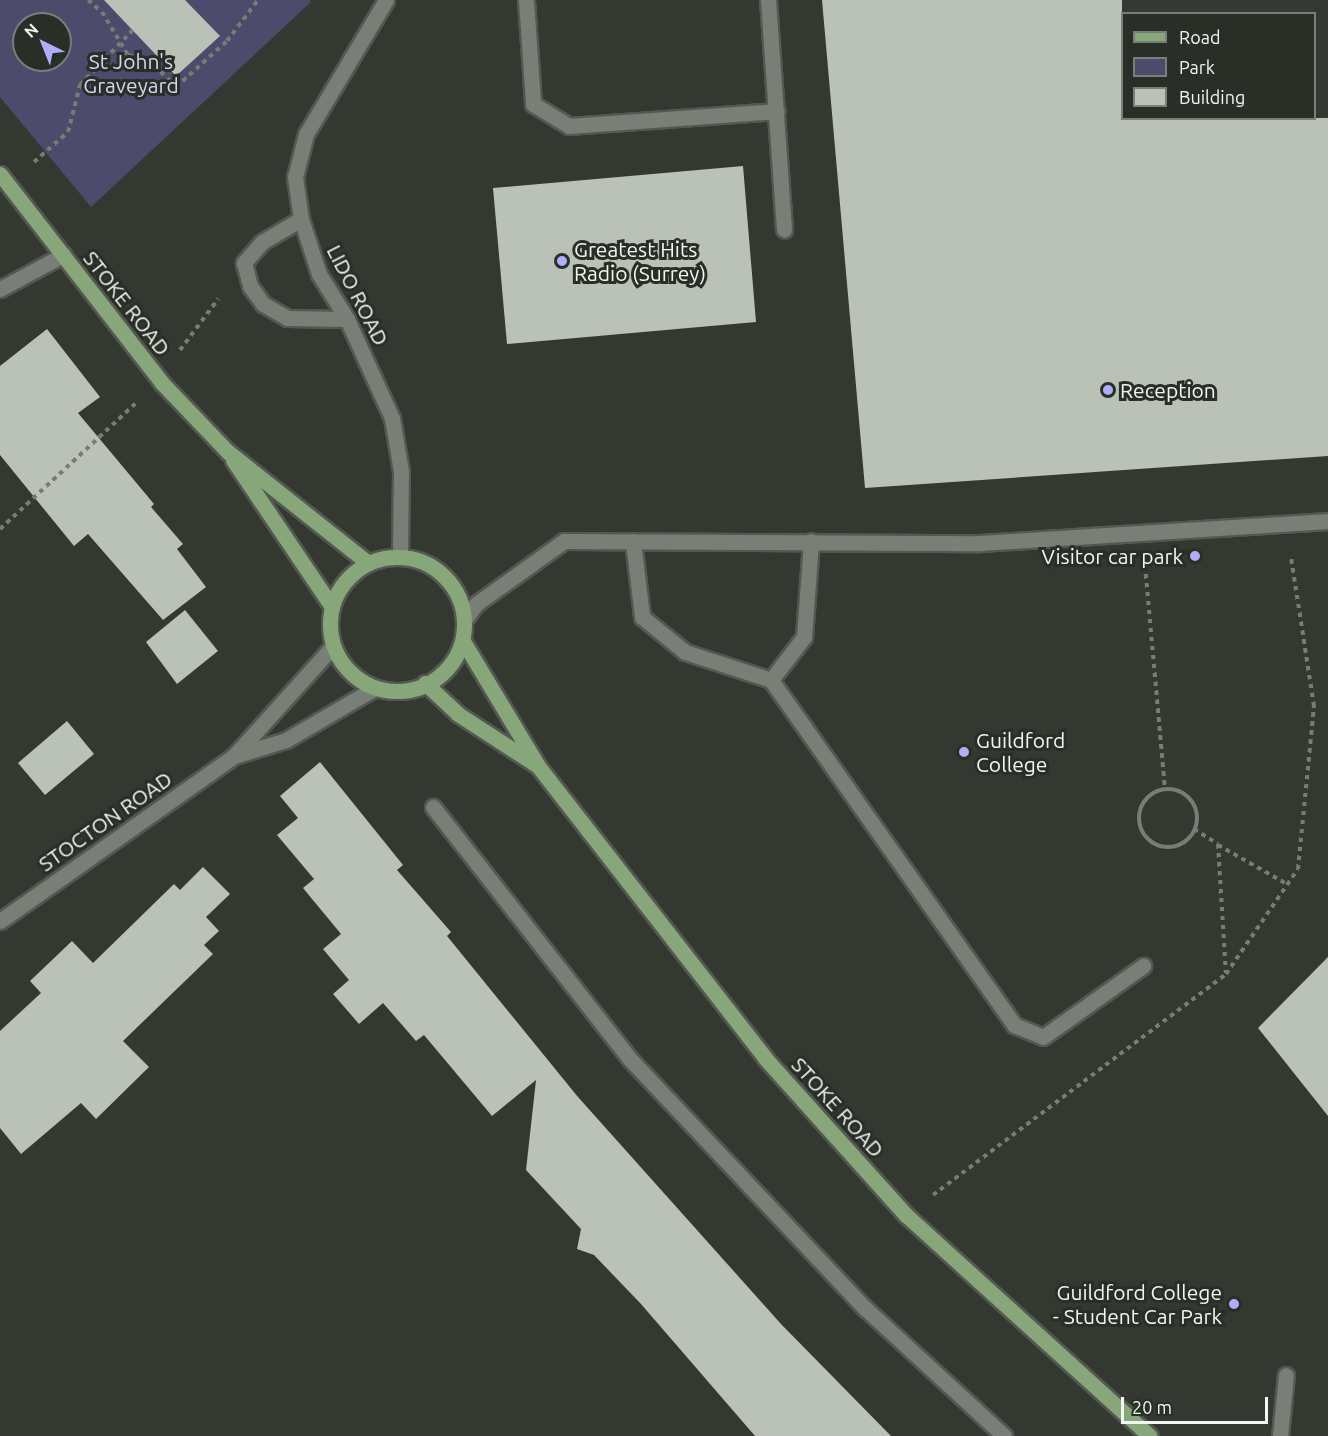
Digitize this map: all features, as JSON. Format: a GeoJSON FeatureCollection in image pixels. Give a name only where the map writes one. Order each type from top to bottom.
{"type":"FeatureCollection","features":[{"type":"Feature","properties":{"kind":"main road","name":"STOKE ROAD"},"geometry":{"type":"LineString","coordinates":[[4,179],[159,378],[228,452],[368,563]]}},
{"type":"Feature","properties":{"kind":"main road","name":"STOKE ROAD"},"geometry":{"type":"LineString","coordinates":[[228,452],[332,607]]}},
{"type":"Feature","properties":{"kind":"main road"},"geometry":{"type":"LineString","coordinates":[[400,557],[440,571],[456,592],[465,619],[463,641],[453,661],[425,683],[397,692],[375,688],[355,679],[333,646],[332,607],[344,582],[368,563],[400,557]]}},
{"type":"Feature","properties":{"kind":"main road","name":"STOKE ROAD"},"geometry":{"type":"LineString","coordinates":[[463,641],[538,766],[765,1058],[906,1215],[1150,1436]]}},
{"type":"Feature","properties":{"kind":"main road","name":"STOKE ROAD"},"geometry":{"type":"LineString","coordinates":[[425,683],[459,714],[538,766]]}},
{"type":"Feature","properties":{"kind":"street","name":"LIDO ROAD"},"geometry":{"type":"LineString","coordinates":[[386,0],[306,134],[296,177],[301,219],[319,274],[347,319],[392,418],[401,471],[400,557]]}},
{"type":"Feature","properties":{"kind":"street"},"geometry":{"type":"LineString","coordinates":[[526,0],[532,104],[569,126],[776,111]]}},
{"type":"Feature","properties":{"kind":"street"},"geometry":{"type":"LineString","coordinates":[[768,0],[784,229]]}},
{"type":"Feature","properties":{"kind":"street"},"geometry":{"type":"LineString","coordinates":[[301,219],[262,242],[244,263],[250,286],[273,312],[287,318],[347,319]]}},
{"type":"Feature","properties":{"kind":"street"},"geometry":{"type":"LineString","coordinates":[[0,289],[63,255]]}},
{"type":"Feature","properties":{"kind":"street"},"geometry":{"type":"LineString","coordinates":[[465,619],[476,604],[564,541],[980,543],[1285,521],[1328,521]]}},
{"type":"Feature","properties":{"kind":"street"},"geometry":{"type":"LineString","coordinates":[[633,541],[642,617],[685,652],[771,680],[1020,1029],[1043,1037],[1143,966]]}},
{"type":"Feature","properties":{"kind":"street"},"geometry":{"type":"LineString","coordinates":[[771,680],[804,637],[811,541]]}},
{"type":"Feature","properties":{"kind":"street","name":"STOCTON ROAD"},"geometry":{"type":"LineString","coordinates":[[0,921],[234,756],[333,646]]}},
{"type":"Feature","properties":{"kind":"street","name":"STOCTON ROAD"},"geometry":{"type":"LineString","coordinates":[[234,756],[285,740],[375,688]]}},
{"type":"Feature","properties":{"kind":"street"},"geometry":{"type":"LineString","coordinates":[[433,807],[630,1059],[865,1308],[1004,1436]]}},
{"type":"Feature","properties":{"kind":"street"},"geometry":{"type":"LineString","coordinates":[[1281,1436],[1286,1374]]}},
{"type":"Feature","properties":{"kind":"path"},"geometry":{"type":"LineString","coordinates":[[88,0],[102,12],[118,46],[128,56],[148,59],[176,87],[227,41],[258,0]]}},
{"type":"Feature","properties":{"kind":"path"},"geometry":{"type":"LineString","coordinates":[[4,179],[68,132],[80,85],[133,30]]}},
{"type":"Feature","properties":{"kind":"path"},"geometry":{"type":"LineString","coordinates":[[0,529],[159,378],[191,339],[244,263]]}},
{"type":"Feature","properties":{"kind":"path"},"geometry":{"type":"LineString","coordinates":[[906,1215],[1226,974],[1298,869],[1314,706],[1285,521]]}},
{"type":"Feature","properties":{"kind":"path"},"geometry":{"type":"LineString","coordinates":[[1142,531],[1165,789]]}},
{"type":"Feature","properties":{"kind":"path"},"geometry":{"type":"LineString","coordinates":[[1165,789],[1189,797],[1197,812],[1194,829],[1173,847],[1154,844],[1141,831],[1142,804],[1165,789]]}},
{"type":"Feature","properties":{"kind":"path"},"geometry":{"type":"LineString","coordinates":[[1194,829],[1287,884]]}},
{"type":"Feature","properties":{"kind":"path"},"geometry":{"type":"LineString","coordinates":[[1218,844],[1226,974]]}},
{"type":"Feature","properties":{"kind":"green space","name":"St John's Graveyard"},"geometry":{"type":"Polygon","coordinates":[[[0,0],[310,0],[311,2],[91,207],[0,97],[0,0]]]}},
{"type":"Feature","properties":{"kind":"building"},"geometry":{"type":"Polygon","coordinates":[[[104,0],[185,0],[220,36],[176,76],[104,0]]]}},
{"type":"Feature","properties":{"kind":"building"},"geometry":{"type":"Polygon","coordinates":[[[822,0],[1122,0],[1121,120],[1316,120],[1316,118],[1328,118],[1328,456],[865,488],[822,0]]]}},
{"type":"Feature","properties":{"kind":"building"},"geometry":{"type":"Polygon","coordinates":[[[743,166],[756,322],[507,344],[493,188],[743,166]]]}},
{"type":"Feature","properties":{"kind":"building"},"geometry":{"type":"Polygon","coordinates":[[[47,329],[100,397],[78,413],[154,504],[151,507],[183,544],[177,549],[206,587],[163,620],[88,534],[74,546],[0,455],[0,366],[47,329]]]}},
{"type":"Feature","properties":{"kind":"building"},"geometry":{"type":"Polygon","coordinates":[[[185,610],[218,651],[177,684],[146,642],[185,610]]]}},
{"type":"Feature","properties":{"kind":"building"},"geometry":{"type":"Polygon","coordinates":[[[67,721],[94,754],[45,795],[18,763],[67,721]]]}},
{"type":"Feature","properties":{"kind":"building"},"geometry":{"type":"Polygon","coordinates":[[[320,762],[403,865],[397,870],[451,932],[447,936],[578,1097],[781,1324],[891,1436],[755,1436],[641,1304],[594,1255],[577,1249],[581,1229],[526,1170],[536,1080],[492,1116],[424,1035],[416,1041],[383,1003],[359,1024],[333,994],[349,980],[323,949],[341,934],[303,888],[314,879],[277,835],[298,818],[280,796],[320,762]]]}},
{"type":"Feature","properties":{"kind":"building"},"geometry":{"type":"Polygon","coordinates":[[[203,867],[230,894],[206,917],[219,931],[204,945],[213,954],[123,1041],[149,1067],[96,1119],[81,1103],[21,1154],[0,1128],[0,1031],[41,993],[30,981],[72,941],[93,963],[174,884],[180,890],[203,867]]]}},
{"type":"Feature","properties":{"kind":"building"},"geometry":{"type":"Polygon","coordinates":[[[1328,957],[1328,1116],[1258,1028],[1328,957]]]}},
{"type":"Feature","properties":{"kind":"place","name":"Greatest Hits Radio (Surrey)"},"geometry":{"type":"Point","coordinates":[562,261]}},
{"type":"Feature","properties":{"kind":"place","name":"Reception"},"geometry":{"type":"Point","coordinates":[1108,390]}},
{"type":"Feature","properties":{"kind":"place","name":"Visitor car park"},"geometry":{"type":"Point","coordinates":[1195,556]}},
{"type":"Feature","properties":{"kind":"place","name":"Guildford College"},"geometry":{"type":"Point","coordinates":[964,752]}},
{"type":"Feature","properties":{"kind":"place","name":"Guildford College - Student Car Park"},"geometry":{"type":"Point","coordinates":[1234,1304]}}]}
